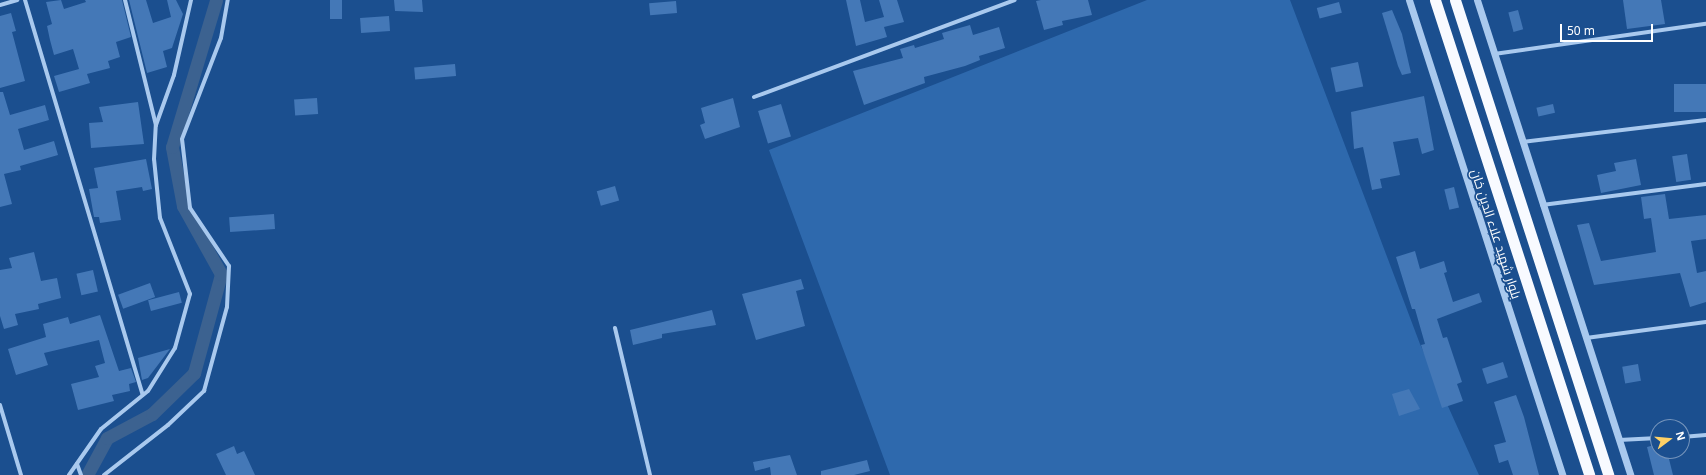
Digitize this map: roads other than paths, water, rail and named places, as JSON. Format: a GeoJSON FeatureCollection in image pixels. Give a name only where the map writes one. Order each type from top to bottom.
{"type":"FeatureCollection","features":[{"type":"Feature","properties":{"kind":"highway"},"geometry":{"type":"LineString","coordinates":[[1435,0],[1589,475]]}},
{"type":"Feature","properties":{"kind":"highway"},"geometry":{"type":"LineString","coordinates":[[1455,0],[1608,475]]}},
{"type":"Feature","properties":{"kind":"street"},"geometry":{"type":"LineString","coordinates":[[0,5],[17,0]]}},
{"type":"Feature","properties":{"kind":"street"},"geometry":{"type":"LineString","coordinates":[[24,0],[143,395]]}},
{"type":"Feature","properties":{"kind":"street"},"geometry":{"type":"LineString","coordinates":[[125,0],[156,125]]}},
{"type":"Feature","properties":{"kind":"street"},"geometry":{"type":"LineString","coordinates":[[69,475],[101,429],[143,395],[175,348],[190,294],[160,218],[154,159],[156,125],[174,75],[191,0]]}},
{"type":"Feature","properties":{"kind":"street"},"geometry":{"type":"LineString","coordinates":[[104,475],[168,425],[204,391],[227,307],[229,266],[190,208],[182,139],[221,38],[228,0]]}},
{"type":"Feature","properties":{"kind":"street"},"geometry":{"type":"LineString","coordinates":[[754,97],[1015,0]]}},
{"type":"Feature","properties":{"kind":"street","name":"بلوار شهید علاء الدین خان"},"geometry":{"type":"LineString","coordinates":[[1408,0],[1562,475]]}},
{"type":"Feature","properties":{"kind":"street"},"geometry":{"type":"LineString","coordinates":[[1477,0],[1521,142],[1630,475]]}},
{"type":"Feature","properties":{"kind":"street"},"geometry":{"type":"LineString","coordinates":[[1494,54],[1706,24]]}},
{"type":"Feature","properties":{"kind":"street"},"geometry":{"type":"LineString","coordinates":[[1521,142],[1706,120]]}},
{"type":"Feature","properties":{"kind":"street"},"geometry":{"type":"LineString","coordinates":[[1542,205],[1706,184]]}},
{"type":"Feature","properties":{"kind":"street"},"geometry":{"type":"LineString","coordinates":[[1586,338],[1706,322]]}},
{"type":"Feature","properties":{"kind":"street"},"geometry":{"type":"LineString","coordinates":[[616,328],[650,475]]}},
{"type":"Feature","properties":{"kind":"street"},"geometry":{"type":"LineString","coordinates":[[0,405],[20,475]]}},
{"type":"Feature","properties":{"kind":"street"},"geometry":{"type":"LineString","coordinates":[[1690,436],[1706,435]]}},
{"type":"Feature","properties":{"kind":"street"},"geometry":{"type":"LineString","coordinates":[[1619,440],[1650,438]]}},
{"type":"Feature","properties":{"kind":"street"},"geometry":{"type":"LineString","coordinates":[[77,464],[81,475]]}},
{"type":"Feature","properties":{"kind":"waterway"},"geometry":{"type":"LineString","coordinates":[[87,475],[107,438],[152,414],[194,373],[221,274],[183,206],[172,147],[216,0]]}}]}
